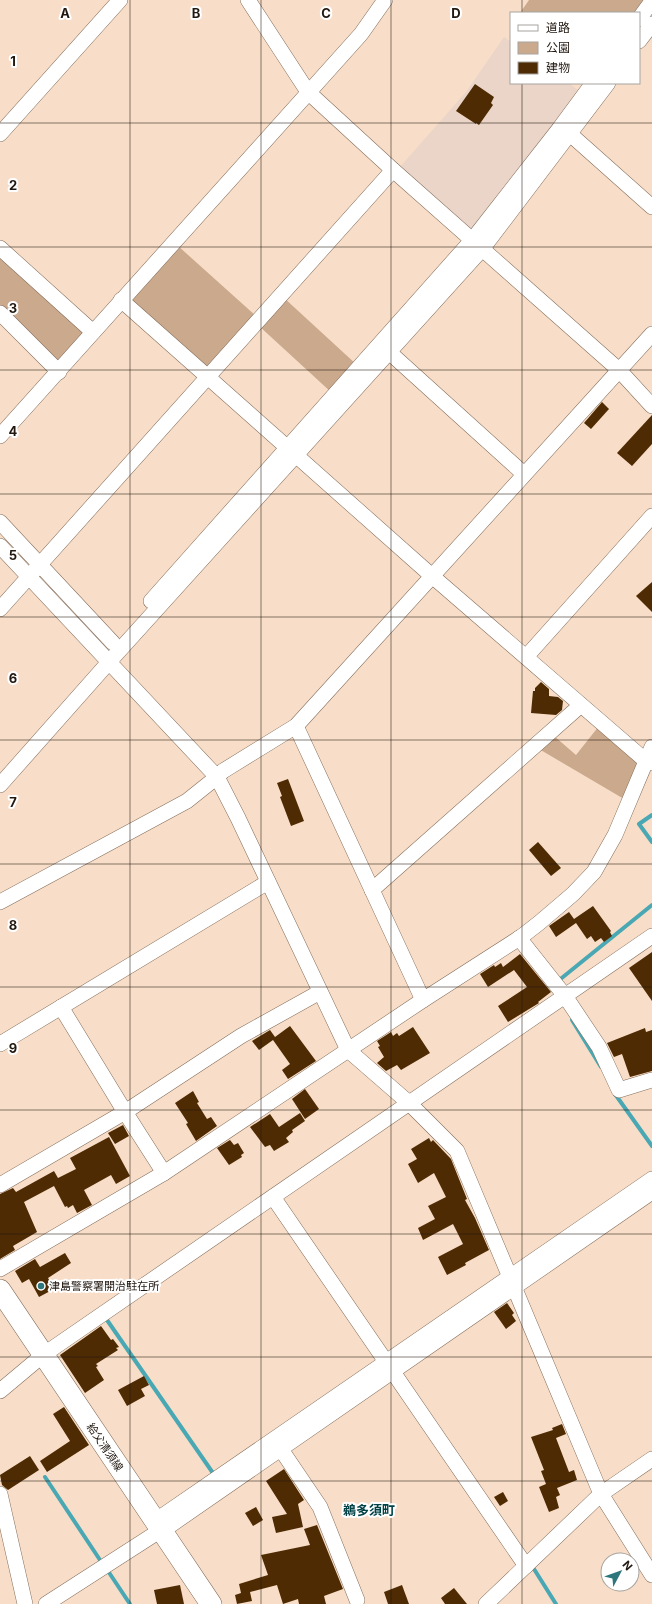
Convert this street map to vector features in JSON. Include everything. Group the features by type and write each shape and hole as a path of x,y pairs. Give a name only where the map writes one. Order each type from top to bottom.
{"main road":[{"name":"給父清須線","path":"0,1290 211,1604"}],"street":[{"path":"0,134 120,0"},
{"path":"248,0 308,92 393,170 619,370 652,406"},
{"path":"0,436 361,34 385,0"},
{"path":"640,18 652,1"},
{"path":"640,40 652,24"},
{"path":"0,770 292,451 478,244 592,84"},
{"path":"292,451 389,352 570,134 607,84"},
{"path":"570,134 652,206"},
{"path":"0,610 393,170"},
{"path":"0,248 93,332"},
{"path":"121,300 432,576 649,762"},
{"path":"0,313 59,372"},
{"path":"0,902 187,801 217,777 222,771 296,726 652,334"},
{"path":"389,352 524,474"},
{"path":"526,657 652,516"},
{"path":"0,522 35,571 217,777 348,1050 409,1103 457,1151 601,1494 652,1575"},
{"path":"0,546 35,571"},
{"path":"0,785 107,652"},
{"path":"372,890 582,705"},
{"path":"296,726 423,1000"},
{"path":"0,1269 164,1173 423,1000 519,938 539,923 574,894 594,872 615,835 649,762 652,747"},
{"path":"0,1044 268,882"},
{"path":"0,1391 44,1355 652,936"},
{"path":"519,938 565,996 599,1048 619,1090 652,1080"},
{"path":"0,1185 125,1112 241,1036 320,992"},
{"path":"61,1007 164,1173"},
{"path":"46,1604 512,1282 652,1179"},
{"path":"512,1282 652,1192"},
{"path":"273,1197 526,1566"},
{"path":"277,1444 320,1507 356,1603"},
{"path":"486,1604 601,1494 652,1459"},
{"path":"0,1494 25,1604"}],"shaded area":[{"path":"504,37 510,41 510,84 569,84 581,92 474,233 399,168 466,92"}],"green space":[{"path":"529,0 649,0 640,12 521,12"},
{"path":"177,245 257,317 205,368 130,301"},
{"path":"0,253 86,329 59,364 0,309"},
{"path":"283,297 357,365 332,393 258,325"},
{"path":"599,726 639,764 624,799 539,749 554,736 576,755"}],"building":[{"path":"475,84 494,97 491,103 493,105 479,125 456,111"},
{"path":"602,402 609,409 591,429 584,423"},
{"path":"652,415 652,444 632,466 617,453"},
{"path":"652,582 652,612 636,596"},
{"path":"541,682 549,689 549,696 558,697 563,701 562,710 556,715 531,713 533,691 535,691 535,688"},
{"path":"288,779 304,821 291,826 280,797 282,796 277,783"},
{"path":"538,842 561,868 551,876 529,850"},
{"path":"593,906 611,931 612,936 604,942 601,938 595,942 591,936 587,939 576,923 556,937 549,926 569,912 574,919"},
{"path":"652,952 652,1001 629,968"},
{"path":"520,954 551,992 538,1002 539,1003 508,1022 498,1006 527,987 514,970 488,987 480,974 494,965 495,967 501,963 503,967"},
{"path":"290,1026 316,1061 288,1079 282,1070 290,1064 273,1040 259,1050 252,1041 270,1030 275,1037"},
{"path":"413,1027 430,1053 401,1070 397,1065 386,1071 377,1063 384,1057 378,1047 380,1046 377,1041 391,1032 393,1036 397,1033 399,1036"},
{"path":"645,1028 646,1032 652,1030 652,1071 630,1077 622,1054 614,1057 607,1043"},
{"path":"305,1089 319,1109 305,1119 292,1099"},
{"path":"193,1091 199,1102 197,1103 207,1119 211,1117 217,1126 196,1141 186,1124 188,1123 175,1103"},
{"path":"300,1113 305,1121 292,1130 293,1132 286,1138 289,1142 274,1151 270,1145 265,1147 250,1127 270,1114 279,1127"},
{"path":"123,1125 129,1136 115,1144 108,1133"},
{"path":"109,1137 130,1176 116,1184 111,1175 84,1190 92,1205 77,1213 73,1205 68,1208 67,1206 65,1207 54,1186 24,1202 37,1232 13,1246 15,1250 0,1259 0,1194 13,1188 16,1192 54,1171 58,1178 76,1169 70,1158"},
{"path":"429,1138 431,1142 433,1140 451,1159 467,1199 465,1200 475,1218 489,1250 447,1275 438,1257 463,1244 453,1224 423,1240 418,1228 435,1219 428,1206 446,1197 434,1173 418,1183 408,1164 417,1159 411,1149"},
{"path":"230,1140 234,1145 238,1143 244,1153 241,1155 242,1157 229,1165 217,1148"},
{"path":"65,1253 71,1263 48,1278 54,1289 39,1297 29,1279 22,1283 15,1271 35,1259 40,1267"},
{"path":"507,1303 514,1313 512,1315 516,1321 506,1329 494,1312"},
{"path":"101,1326 111,1340 113,1339 119,1347 116,1348 118,1350 96,1364 98,1366 96,1367 104,1380 85,1393 60,1355"},
{"path":"144,1376 149,1385 141,1389 145,1396 127,1406 118,1390"},
{"path":"64,1407 89,1445 47,1472 40,1461 70,1441 53,1414"},
{"path":"562,1424 566,1434 556,1438 569,1472 574,1470 577,1480 557,1488 560,1495 556,1497 559,1508 549,1512 539,1487 546,1484 541,1471 544,1470 531,1437 553,1430 552,1428"},
{"path":"30,1456 39,1470 8,1490 2,1485 0,1475"},
{"path":"284,1469 304,1500 298,1504 303,1527 276,1533 272,1517 287,1514 266,1481"},
{"path":"503,1492 508,1501 500,1506 494,1497"},
{"path":"256,1507 263,1520 253,1526 245,1513"},
{"path":"317,1525 343,1589 324,1596 326,1604 299,1604 298,1599 283,1604 277,1585 250,1592 252,1601 237,1604 235,1595 241,1593 239,1584 268,1575 261,1555 310,1545 304,1529"},
{"path":"180,1585 184,1604 157,1604 154,1590"},
{"path":"402,1585 409,1604 388,1604 384,1592"},
{"path":"454,1588 467,1604 445,1604 441,1598"}],"waterway":[{"path":"652,815 639,824 652,842"},
{"path":"558,981 652,905"},
{"path":"572,1020 601,1067"},
{"path":"615,1094 652,1146"},
{"path":"107,1320 215,1476"},
{"path":"45,1477 102,1563"},
{"path":"534,1569 556,1604"},
{"path":"108,1571 130,1604"}],"place":[{"name":"津島警察署開治駐在所","path":"41,1286"}],"district":[{"name":"鵜多須町","path":"369,1510"}]}
